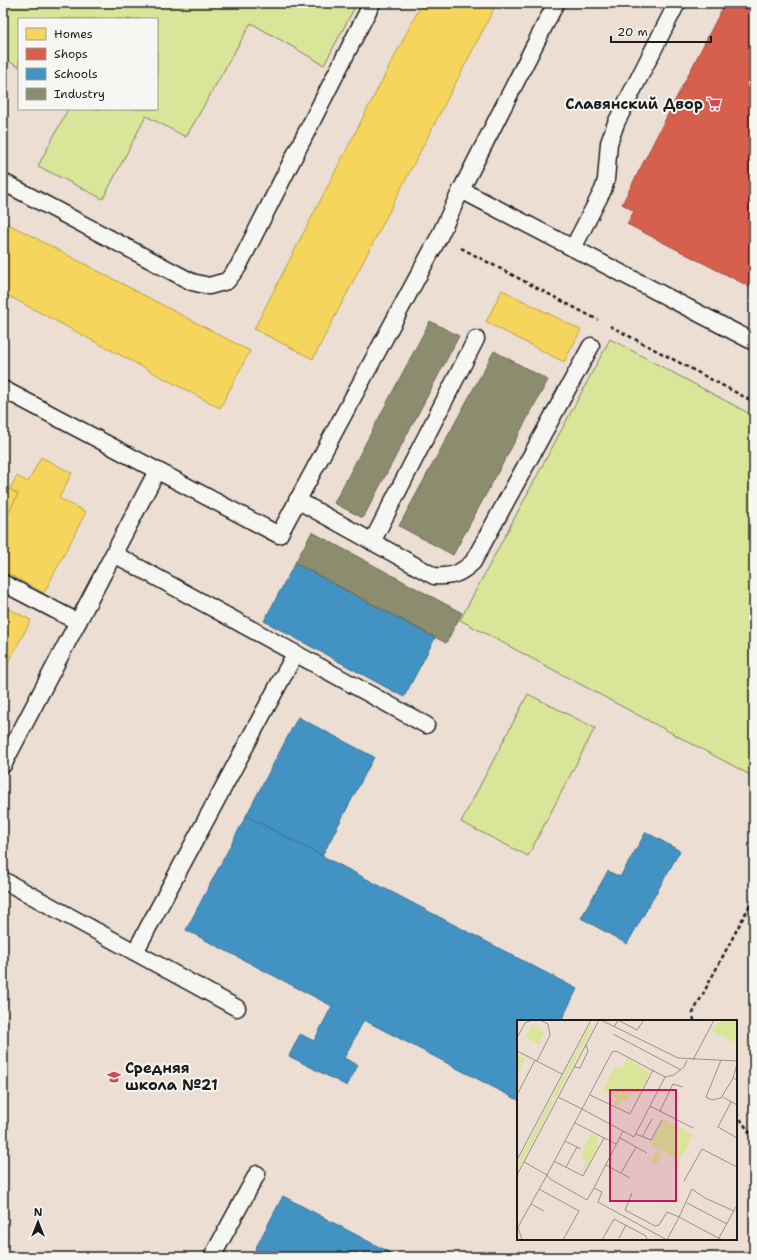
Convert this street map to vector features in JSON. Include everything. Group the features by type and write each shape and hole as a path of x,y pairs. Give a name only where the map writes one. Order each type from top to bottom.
{"lane":[{"path":"3,182 192,282 209,286 227,281 238,267 372,3"},
{"path":"3,389 278,535 439,237 461,190 556,3"},
{"path":"572,248 605,185 609,143 616,123 677,3"},
{"path":"461,190 754,342"},
{"path":"372,542 476,339"},
{"path":"297,500 434,576 449,577 464,570 473,562 591,346"},
{"path":"3,765 156,471"},
{"path":"114,554 426,725"},
{"path":"3,583 78,622"},
{"path":"135,952 295,654"},
{"path":"3,880 237,1008"},
{"path":"212,1257 257,1174"}],"path":[{"path":"694,1020 693,1012 754,897"},
{"path":"737,1114 754,1139"}],"green space":[{"path":"3,3 357,3 324,65 251,23 186,137 146,116 103,199 38,166 67,110 158,110 158,18 18,18 18,66 3,58"},
{"path":"610,339 754,416 754,777 460,620"},
{"path":"528,694 595,728 528,856 461,822"}],"building: Homes":[{"path":"422,3 497,3 313,359 254,329"},
{"path":"3,221 250,351 220,408 3,293"},
{"path":"502,290 581,330 564,362 486,322"},
{"path":"41,457 72,473 59,498 86,512 44,593 3,571 3,523 18,494 9,490 17,476 28,482"},
{"path":"3,486 18,494 3,523"},
{"path":"3,606 31,620 3,673"}],"building: Shops":[{"name":"Славянский Двор","path":"725,3 754,3 754,289 627,224 634,211 622,204"}],"building: Schools":[{"path":"295,563 435,638 404,697 264,621"},
{"path":"298,717 374,757 322,856 246,816"},
{"path":"246,816 577,989 562,1020 517,1020 517,1099 364,1020 344,1058 358,1065 347,1086 289,1056 300,1034 314,1041 332,1006 186,930"},
{"path":"646,832 680,851 627,944 581,918 608,871 620,877"},
{"path":"283,1196 398,1257 251,1257"}],"building: Industry":[{"path":"430,321 459,336 363,518 334,503"},
{"path":"494,351 548,380 453,555 399,526"},
{"path":"312,532 462,613 446,643 295,563"}],"place":[{"name":"Славянский Двор","path":"714,104"},
{"name":"Средняя школа №21","path":"114,1077"}]}
